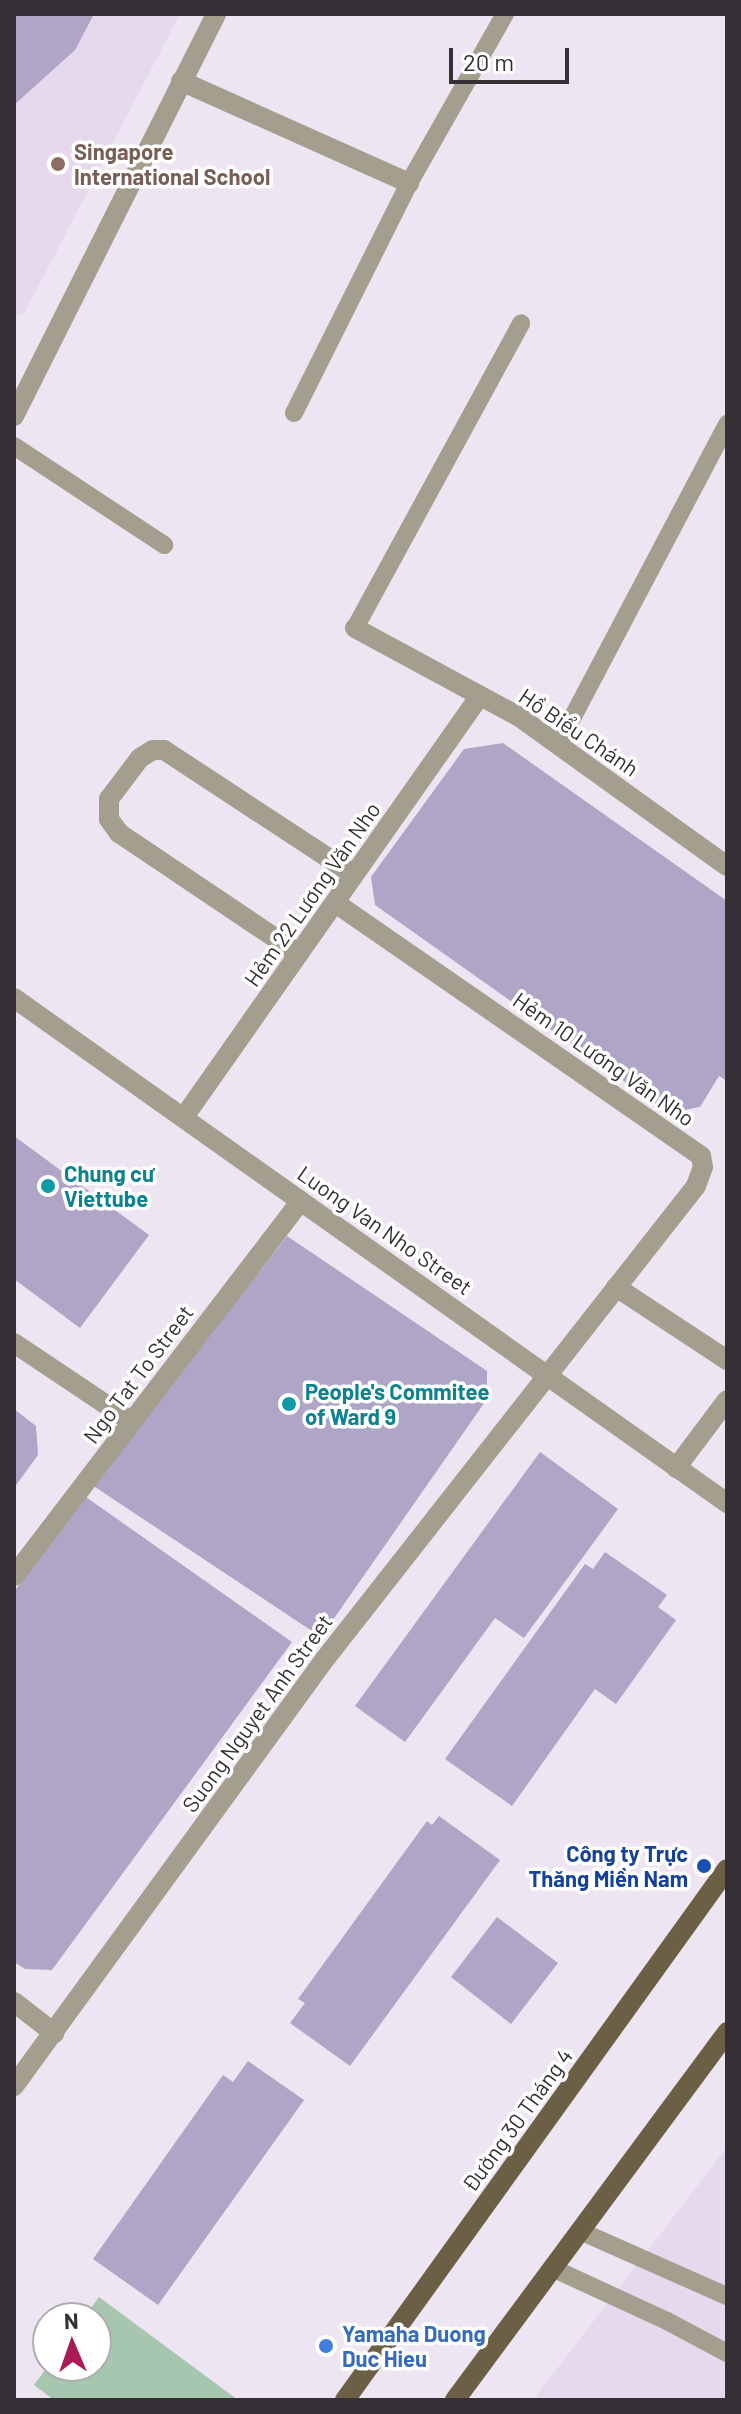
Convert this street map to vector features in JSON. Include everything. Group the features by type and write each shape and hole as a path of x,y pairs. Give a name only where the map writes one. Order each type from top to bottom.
{"main road":[{"name":"Đường 30 Tháng 4","path":"345,2400 727,1869"},
{"path":"455,2400 727,2032"}],"street":[{"path":"14,416 216,14"},
{"path":"181,81 409,183"},
{"name":"Hồ Biểu Chánh","path":"355,628 518,716 724,857"},
{"name":"Hẻm 22 Lương Văn Nho","path":"184,1117 479,697"},
{"path":"299,954 119,833 109,819 109,799 140,758 153,750 164,750 354,875"},
{"name":"Hẻm 10 Lương Văn Nho","path":"335,903 701,1156 703,1167 696,1186 547,1374"},
{"name":"Luong Van Nho Street","path":"14,998 727,1503"},
{"name":"Ngo Tat To Street","path":"14,1576 301,1201"},
{"path":"616,1287 727,1360"},
{"path":"14,1343 132,1422"},
{"name":"Suong Nguyet Anh Street","path":"14,2086 325,1659 547,1374"},
{"path":"676,1468 727,1400"},
{"path":"14,2002 54,2033"}],"lane":[{"path":"294,413 409,183 505,14"},
{"path":"355,628 521,323"},
{"path":"559,743 727,424"},
{"path":"14,446 164,545"},
{"path":"580,2231 727,2296"},
{"path":"552,2268 667,2321 727,2353"}],"shaded area":[{"name":"Singapore International School","path":"14,14 180,14 24,314 14,317"},
{"path":"727,2147 727,2400 533,2400"}],"green space":[{"path":"112,2307 238,2400 54,2400 34,2385 36,2382 112,2382"}],"building":[{"path":"14,14 94,14 75,50 14,105"},
{"path":"503,743 727,901 727,1081 719,1076 700,1107 669,1113 375,905 371,877 464,749"},
{"name":"Chung cư Viettube","path":"14,1136 149,1235 80,1328 14,1279"},
{"path":"287,1236 487,1371 487,1399 321,1637 92,1485"},
{"path":"14,1409 36,1426 38,1455 14,1488"},
{"path":"540,1452 618,1509 524,1638 495,1618 405,1742 355,1706"},
{"path":"83,1495 292,1642 52,1970 25,1969 14,1962 14,1592"},
{"path":"605,1552 667,1595 658,1607 676,1620 616,1704 595,1689 512,1806 445,1759 585,1564 593,1569"},
{"path":"439,1816 500,1860 350,2066 290,2023 305,2003 298,1999 427,1821 432,1825"},
{"path":"497,1917 558,1963 511,2024 451,1977"},
{"path":"248,2061 304,2100 158,2305 93,2259 223,2075 233,2082"}],"place":[{"name":"Singapore International School","path":"58,164"},
{"name":"Chung cư Viettube","path":"48,1186"},
{"name":"People's Commitee of Ward 9","path":"289,1404"},
{"name":"Công ty Trực Thăng Miền Nam","path":"704,1866"},
{"name":"Yamaha Duong Duc Hieu","path":"326,2346"}]}
